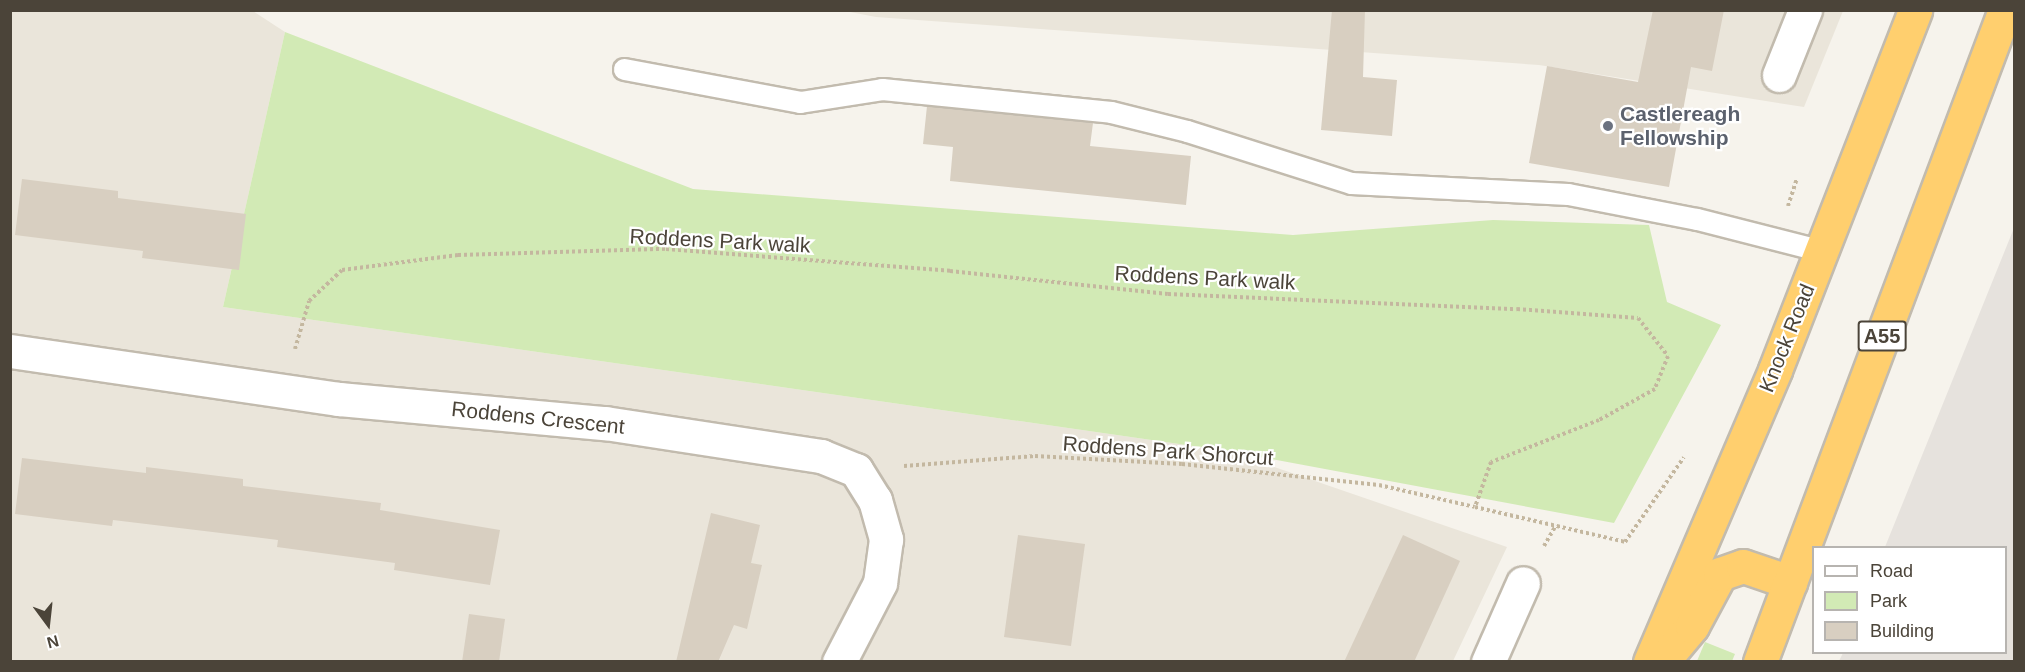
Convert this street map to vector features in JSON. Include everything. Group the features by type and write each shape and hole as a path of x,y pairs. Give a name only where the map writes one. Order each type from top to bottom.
{"highway":[{"name":"Knock Road","path":"1650,662 1823,251 1915,10"},
{"name":"A55","path":"1760,662 2005,10"},
{"path":"1662,662 1692,626 1720,574 1743,566 1790,582"}],"street":[{"path":"1779,75 1805,10"},
{"name":"Roddens Crescent","path":"10,351 283,391 605,423 820,456 856,470"},
{"path":"839,662 880,583 886,539 875,500 856,470"},
{"path":"1488,662 1523,583"}],"lane":[{"path":"624,69 800,102 882,89 1111,112 1187,131 1351,183 1568,194 1697,219 1823,251"}],"path":[{"name":"Roddens Park walk","path":"283,391 309,301 342,270 458,255 666,249 950,271 1168,294 1517,309 1638,318 1668,356 1655,389 1599,420 1491,462 1475,507"},
{"name":"Roddens Park Shorcut","path":"856,470 1035,456 1182,464 1379,485 1475,507"},
{"path":"1475,507 1624,542 1683,457"}],"shaded area":[{"path":"10,11 253,11 285,32 223,307 1228,451 1507,547 1453,661 11,661"},
{"path":"845,11 1843,11 1804,107 1539,65 876,17"},
{"path":"2014,228 2014,661 1839,661 1842,654 2007,654 2007,546 1885,546"}],"green space":[{"path":"285,32 693,189 1293,235 1493,220 1649,225 1667,302 1721,325 1614,523 1228,451 223,307"},
{"path":"1705,642 1735,654 1732,661 1697,661"}],"building":[{"path":"1332,10 1365,10 1363,77 1397,80 1392,136 1321,130"},
{"name":"Castlereagh Fellowship","path":"1653,10 1724,10 1712,71 1691,67 1669,187 1529,163 1547,66 1638,82"},
{"path":"927,106 1093,123 1090,146 1191,156 1186,205 950,181 953,147 923,144"},
{"path":"22,179 118,191 118,198 246,214 239,270 142,258 143,251 15,235"},
{"path":"22,458 146,473 146,467 243,479 243,486 381,503 380,510 500,530 490,585 394,570 395,563 277,547 278,540 113,520 112,526 15,514"},
{"path":"711,513 760,525 751,563 762,565 747,629 734,625 718,662 676,662"},
{"path":"1018,535 1085,544 1071,646 1004,637"},
{"path":"1403,535 1460,561 1414,662 1344,662"},
{"path":"469,614 505,619 499,662 462,662"}],"place":[{"name":"Castlereagh Fellowship","path":"1608,126"}]}
